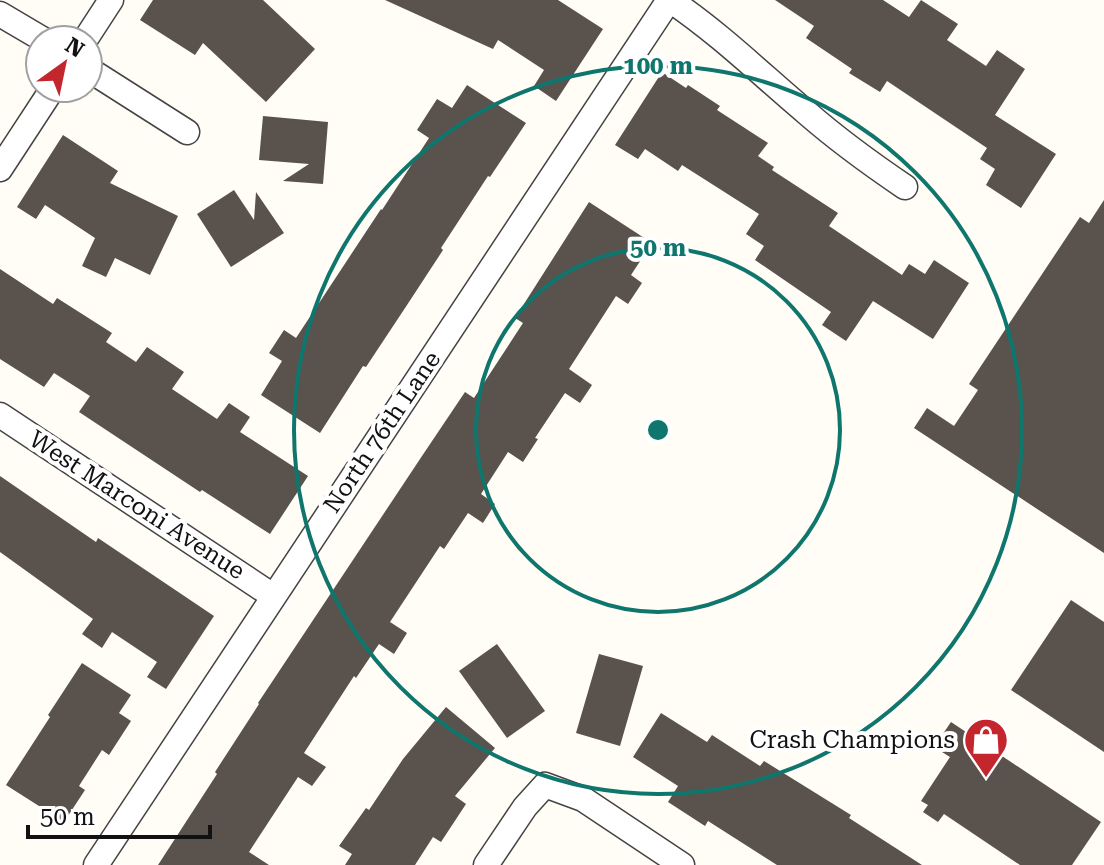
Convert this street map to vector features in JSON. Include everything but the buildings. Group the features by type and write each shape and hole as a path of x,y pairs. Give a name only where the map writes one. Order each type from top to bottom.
{"street":[{"path":"95,24 111,0"},
{"path":"670,0 699,20 861,157 905,187"},
{"name":"North 76th Lane","path":"96,865 670,0"},
{"path":"0,14 24,28"},
{"path":"104,79 187,132"},
{"path":"0,169 43,104"},
{"name":"West Marconi Avenue","path":"0,415 273,596"},
{"path":"486,865 525,807 545,785 583,799 682,865"}],"place":[{"name":"Crash Champions","path":"986,779"}]}
